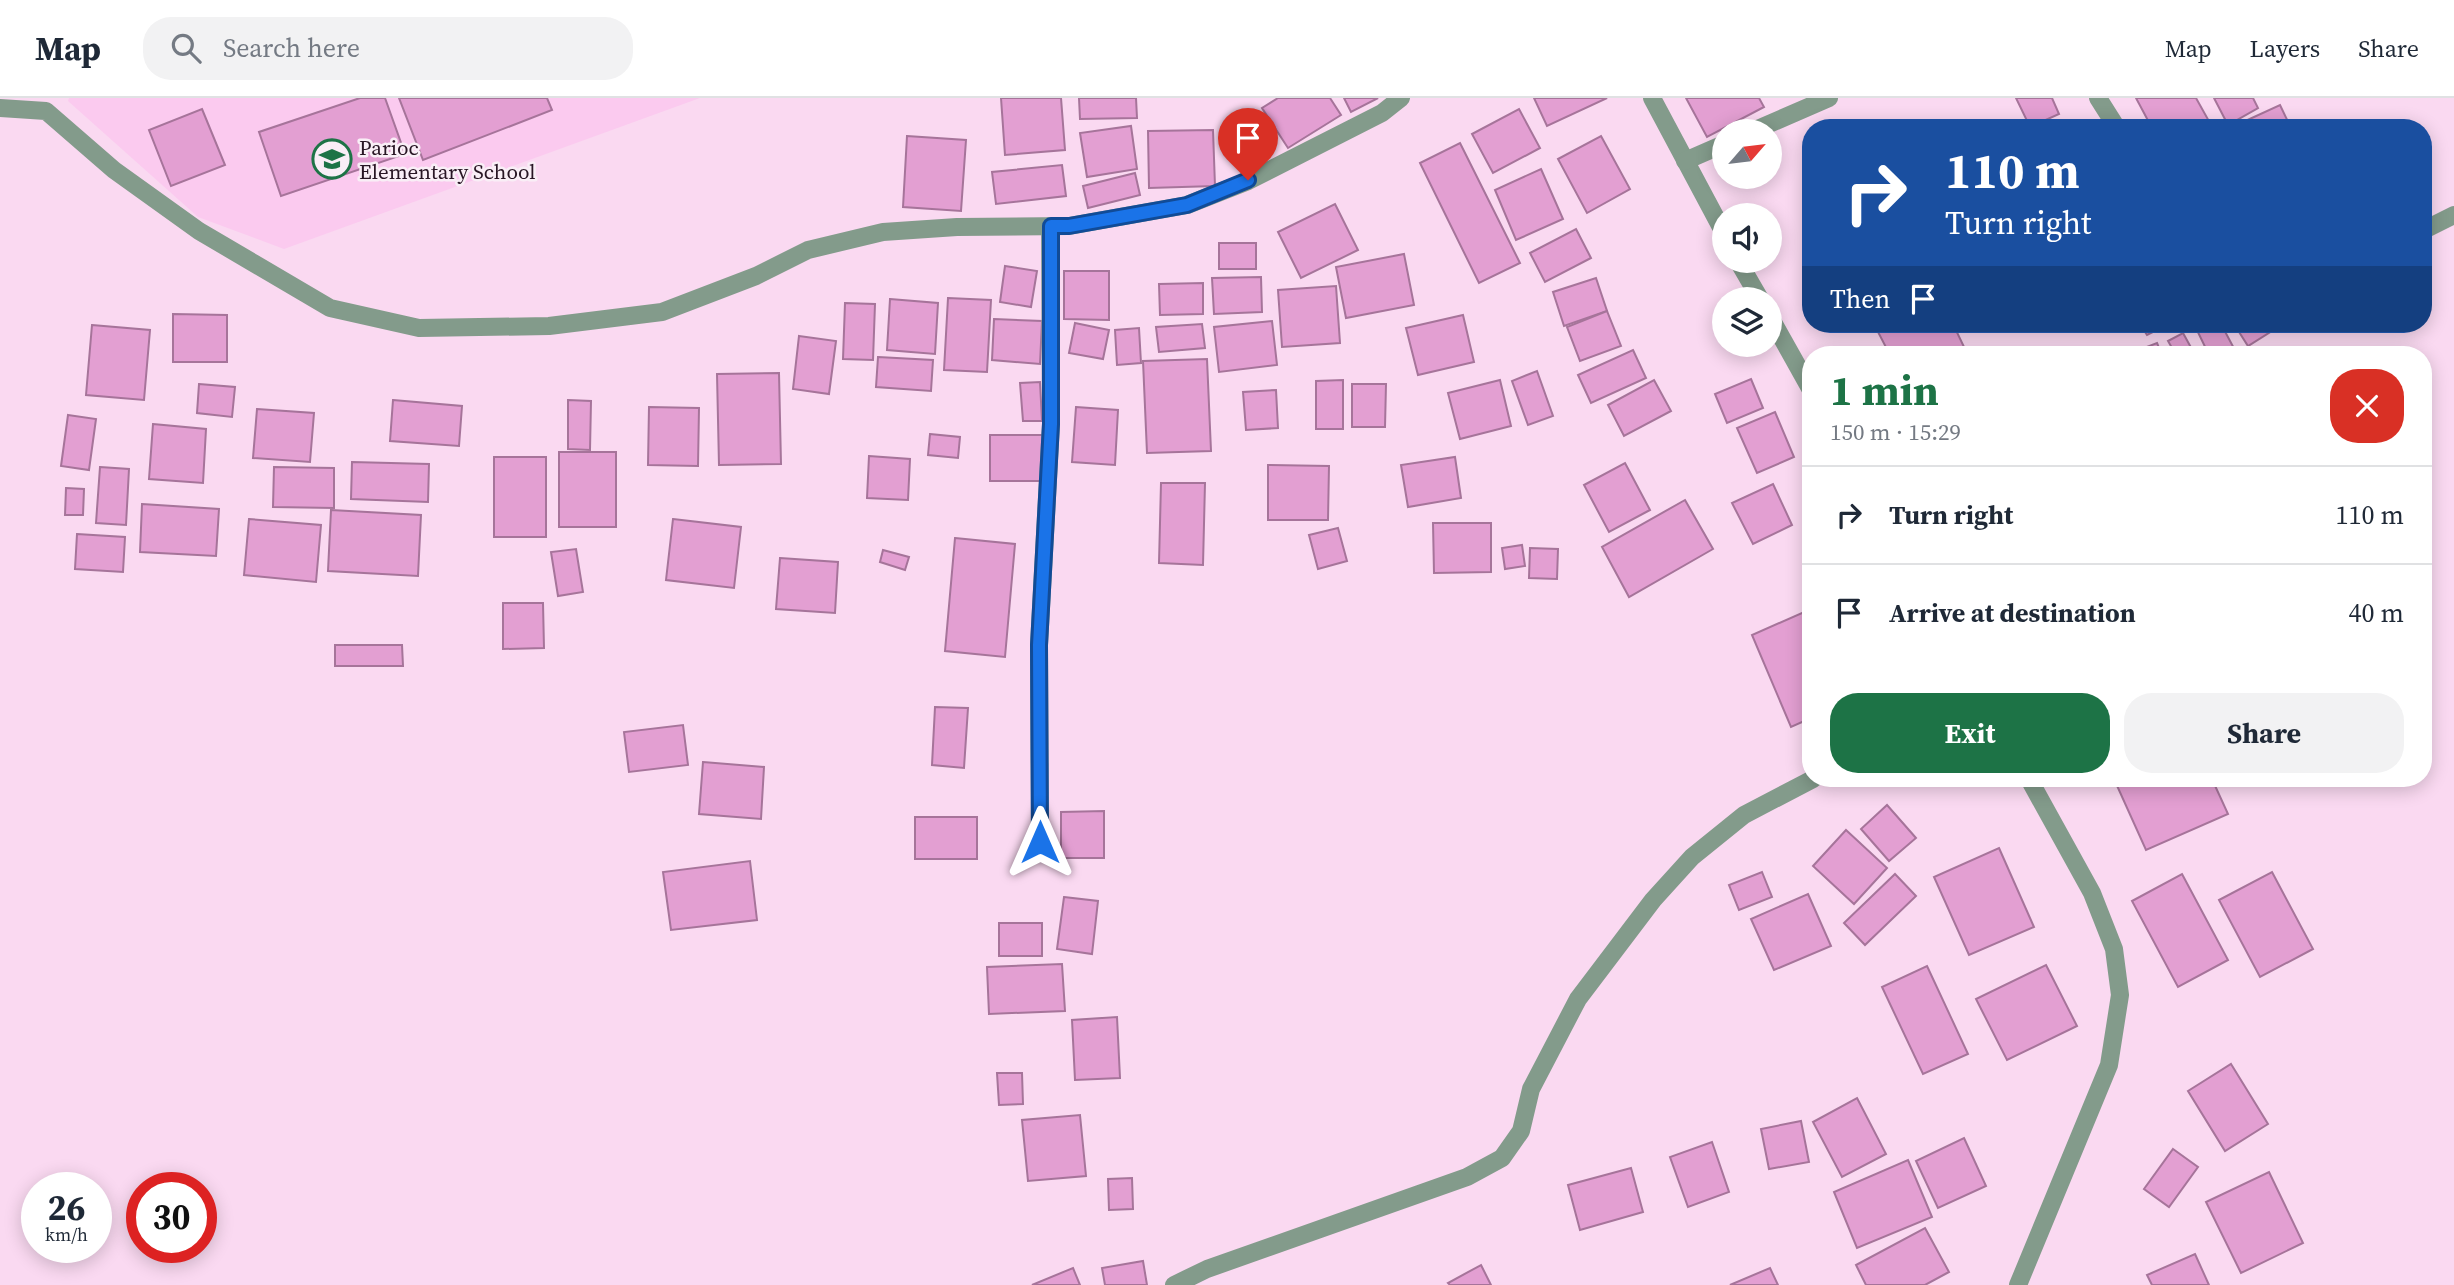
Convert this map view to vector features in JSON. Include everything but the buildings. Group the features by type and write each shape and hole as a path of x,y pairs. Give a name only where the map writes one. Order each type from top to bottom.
{"street":[{"path":"0,108 47,105 114,170 199,230 330,308 419,328 550,326 662,312 755,276 808,250 883,232 957,227 1069,226 1187,205 1248,180 1381,113 1401,98"},
{"path":"1652,98 1712,211"},
{"path":"1781,119 1829,98"},
{"path":"2098,98 2111,119"},
{"path":"1685,161 1712,149"},
{"path":"2432,226 2454,215"},
{"path":"1040,842 1039,645 1051,424 1051,226"},
{"path":"1782,339 1802,374"},
{"path":"1174,1285 1207,1269 1466,1177 1502,1158 1521,1130 1531,1088 1578,999 1653,900 1692,857 1744,815 1802,785"},
{"path":"2018,1285 2109,1065 2120,995 2114,949 2092,893 2033,787"}],"shaded area":[{"name":"Parioc Elementary School","path":"69,98 700,98 284,249 198,217 68,101"}],"place":[{"name":"Parioc Elementary School","path":"332,159"}],"route":[{"path":"1040,842 1039,645 1051,424 1051,226 1069,226 1187,205 1248,180"}]}
